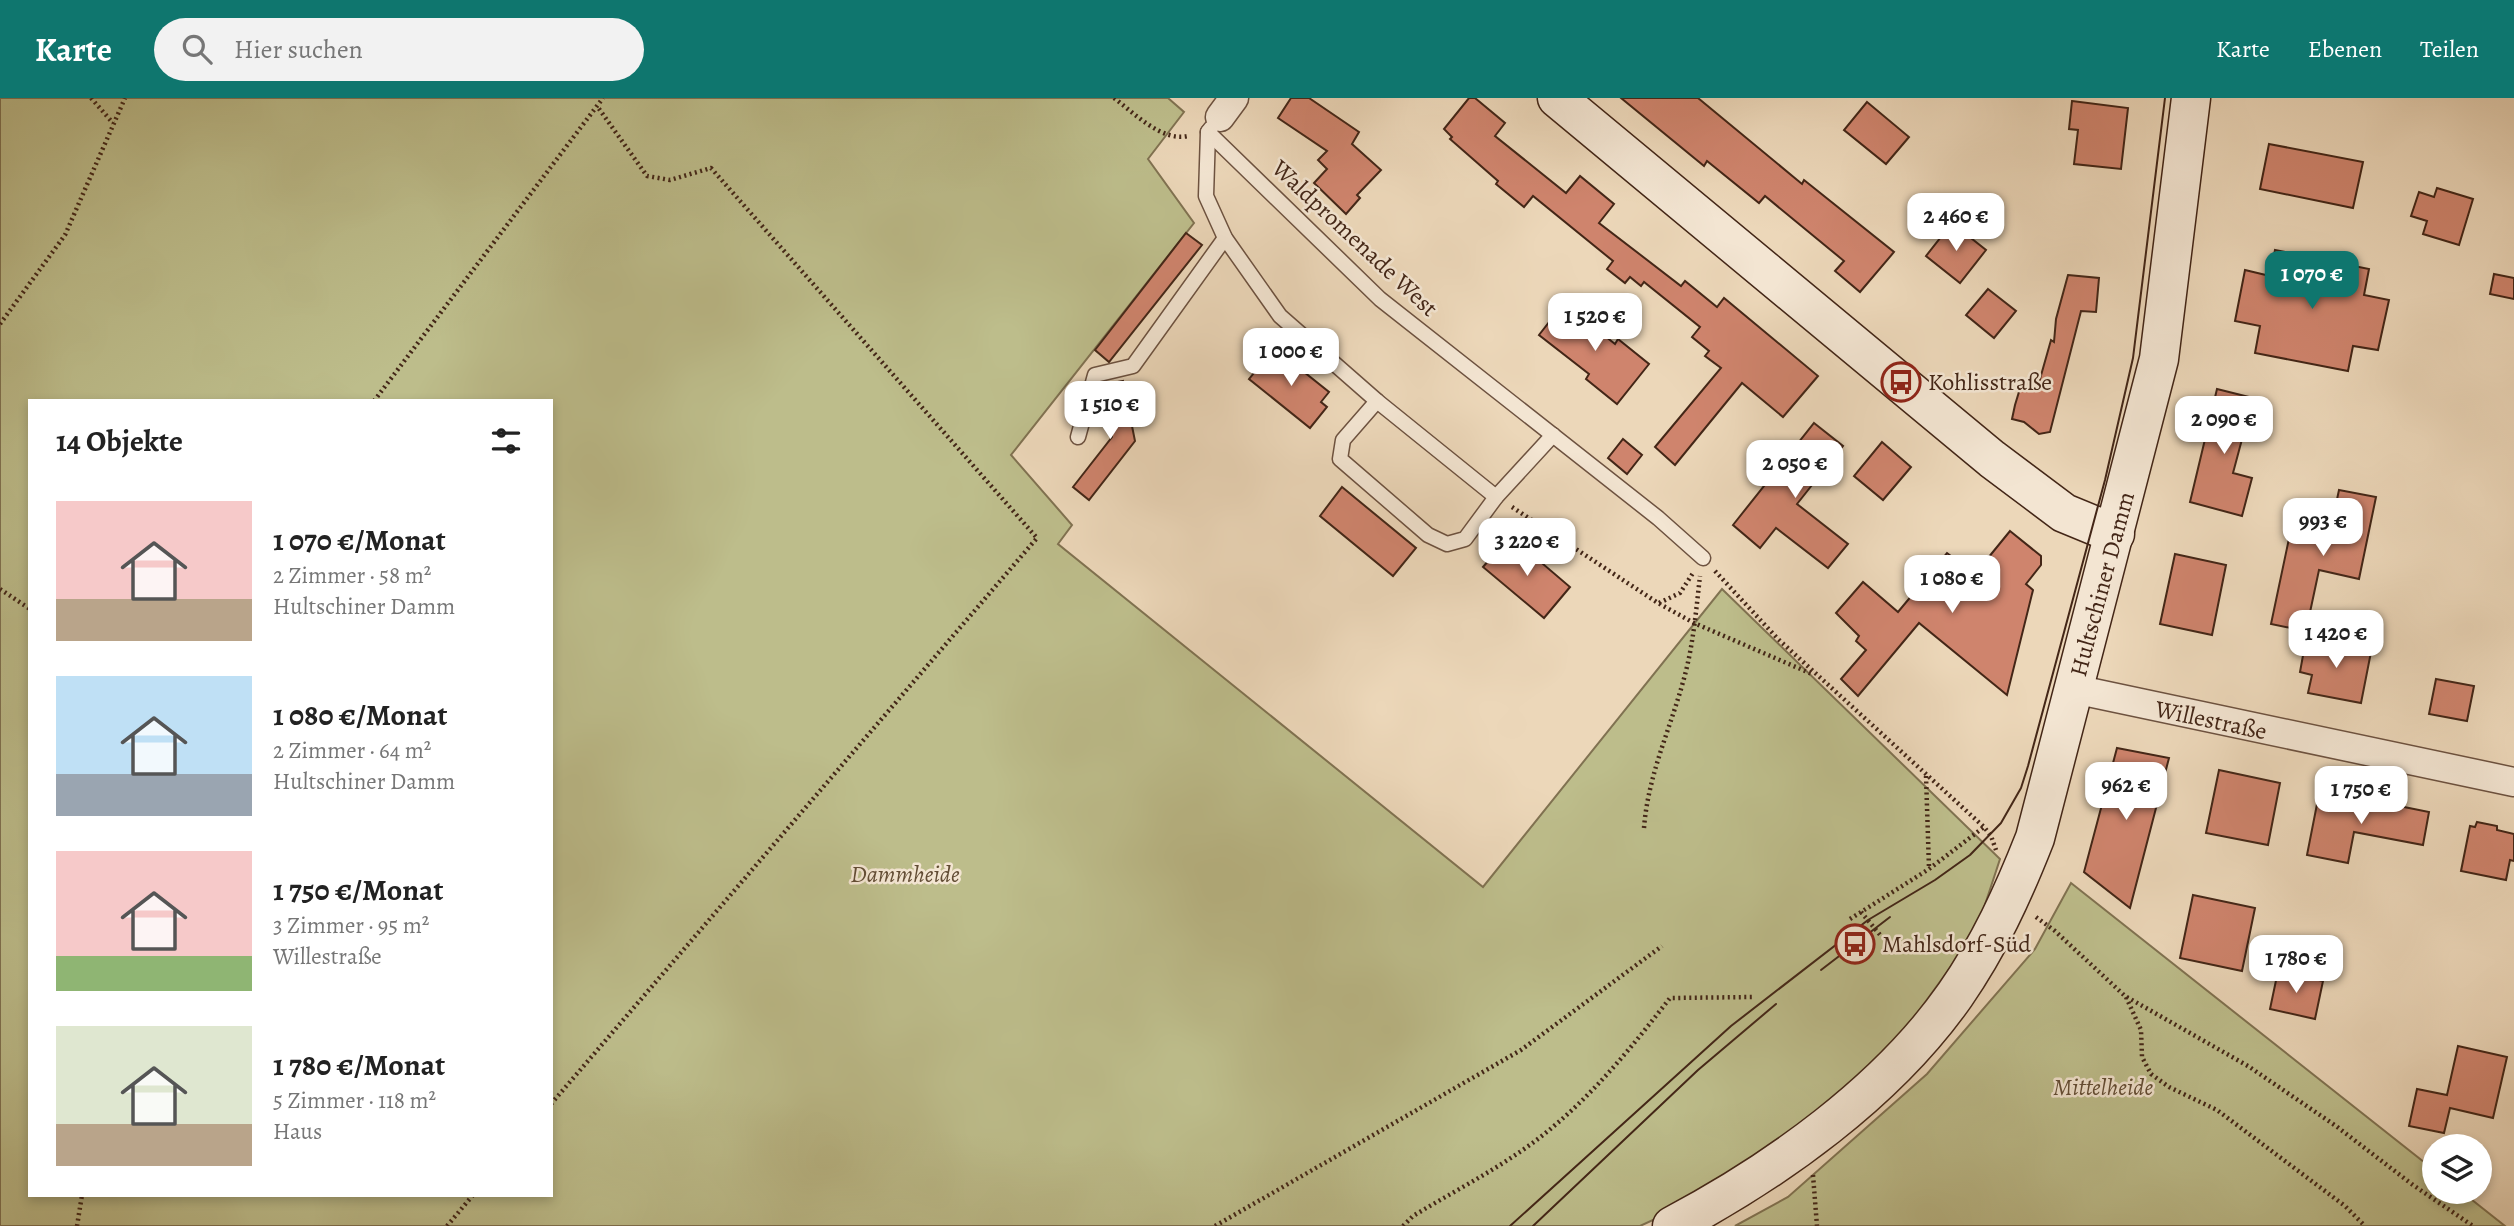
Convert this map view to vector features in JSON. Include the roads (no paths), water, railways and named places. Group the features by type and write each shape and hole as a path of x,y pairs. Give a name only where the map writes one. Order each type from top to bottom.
{"main road":[{"path":"1557,98 1992,459 2064,513 2115,534"},
{"name":"Hultschiner Damm","path":"1672,1226 1755,1179 1809,1139 1904,1055 1954,996 2011,899 2035,838 2159,359 2191,98"}],"street":[{"name":"Willestraße","path":"2074,690 2514,782"}],"lane":[{"path":"1221,116 1206,196 1225,238 1280,316 1377,401 1496,497"},
{"name":"Waldpromenade West","path":"1221,116 1380,299 1658,518 1703,558"},
{"path":"1078,437 1095,374 1133,366 1225,238"},
{"path":"1377,401 1343,440 1340,459 1428,535 1447,544 1465,539 1496,497 1553,435"}],"tram line":[{"path":"1510,1226 1731,1026 1868,920 1935,880 1970,855 2001,823 2021,788 2028,766 2105,480 2133,358 2165,98"},
{"path":"1821,970 1890,917"},
{"path":"1533,1226 1698,1070 1776,1004"}],"place":[{"name":"Kohlisstraße","path":"1901,382"},
{"name":"Mahlsdorf-Süd","path":"1855,944"}],"park label":[{"name":"Dammheide","path":"905,874"},
{"name":"Mittelheide","path":"2103,1087"}]}
